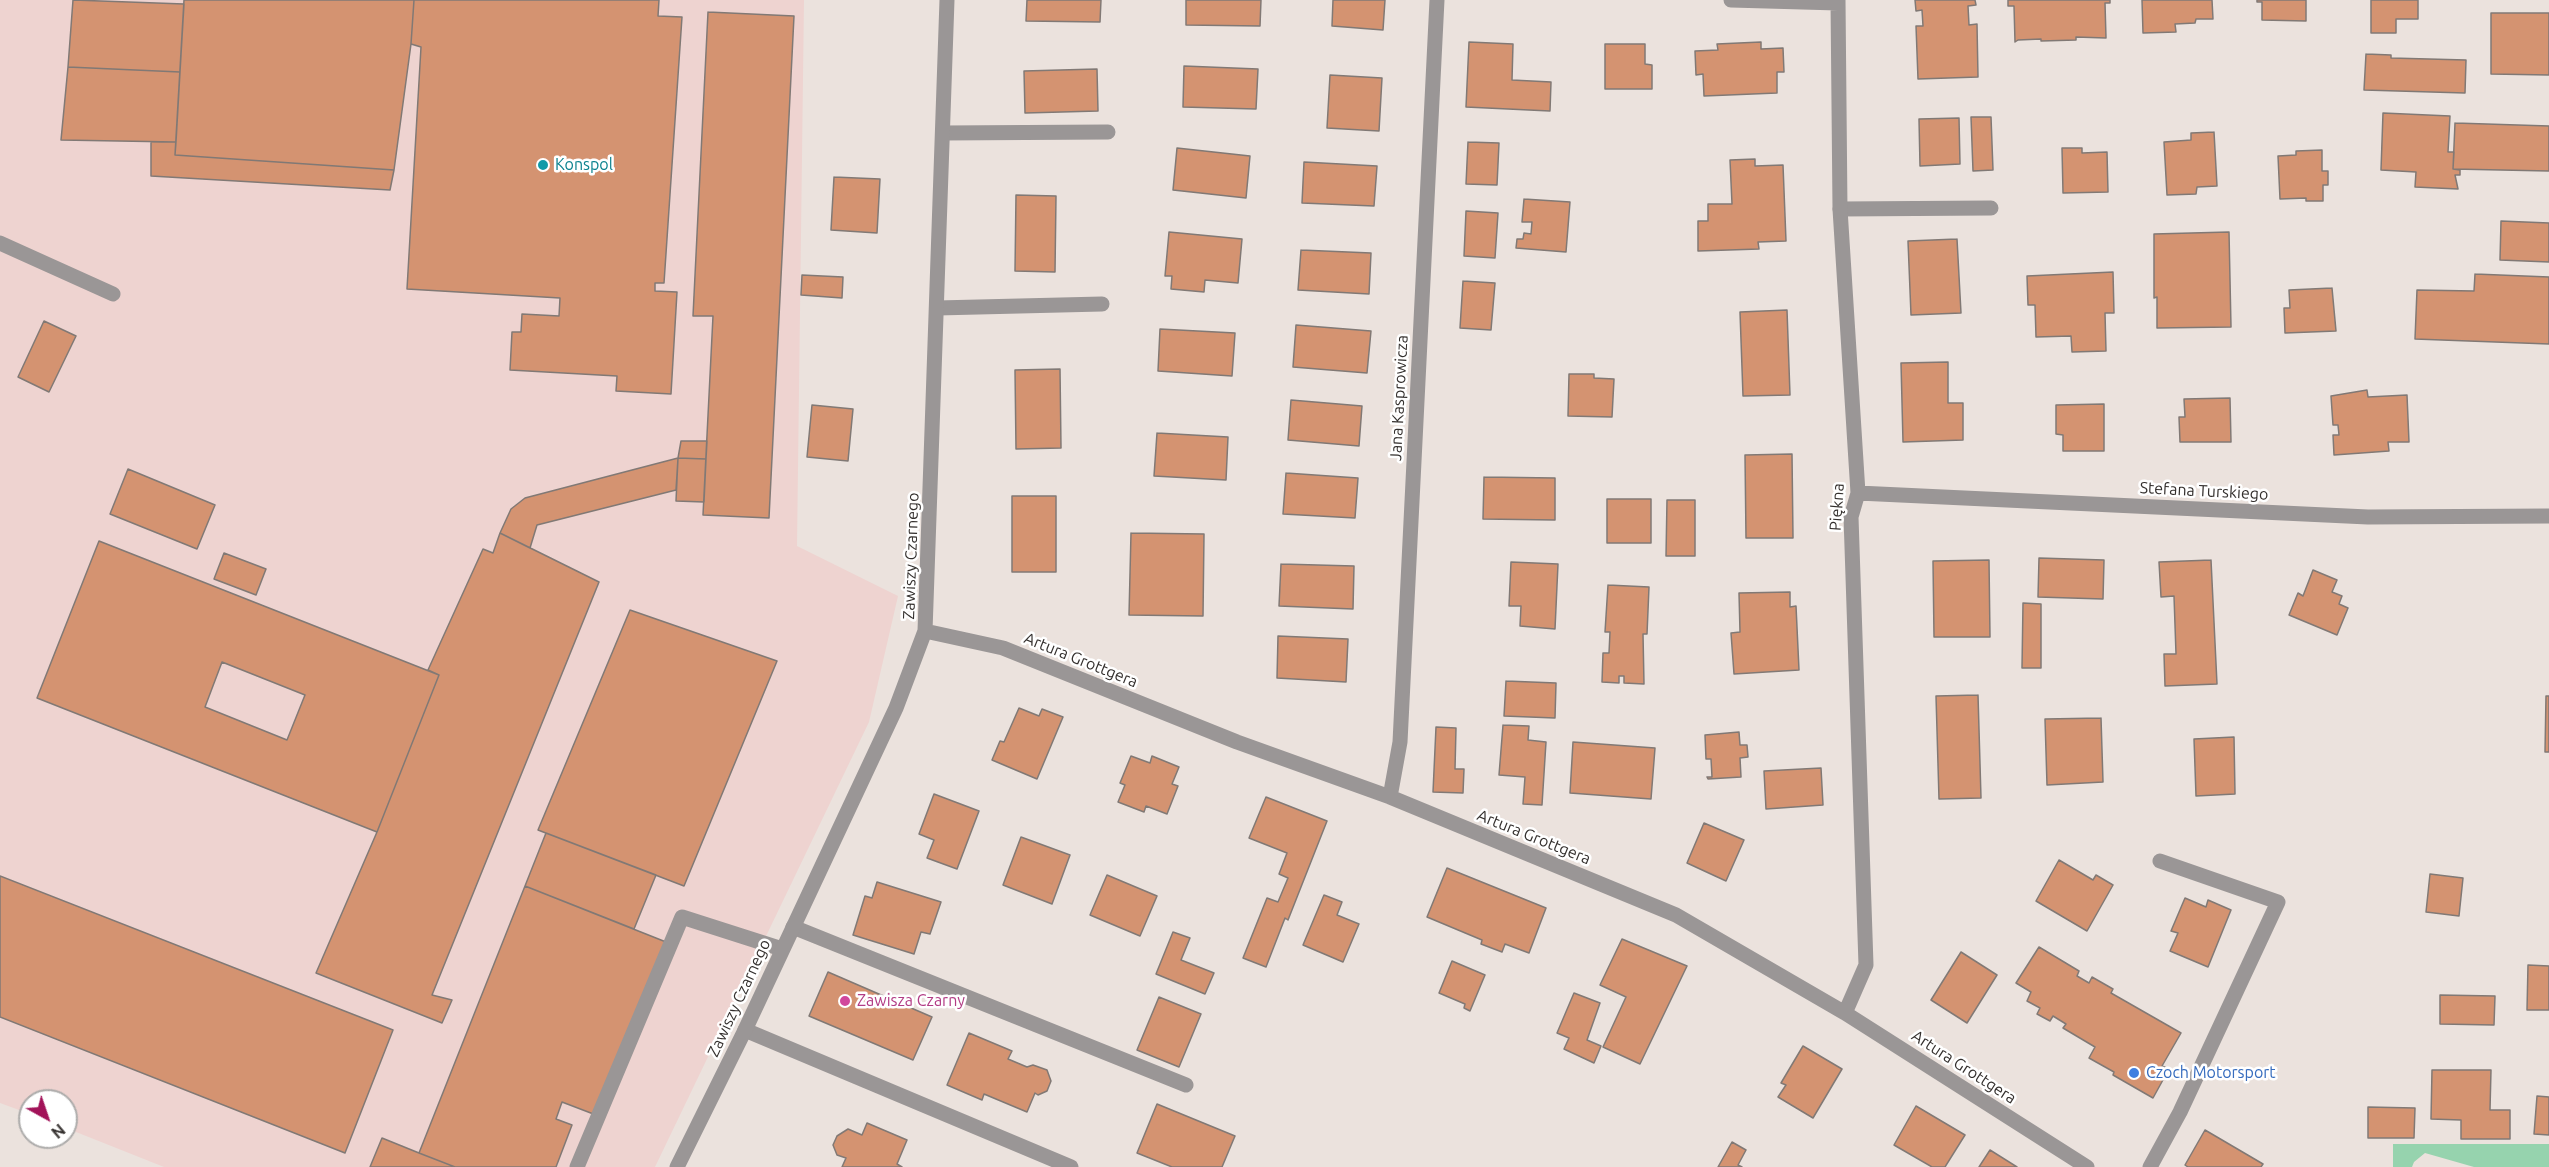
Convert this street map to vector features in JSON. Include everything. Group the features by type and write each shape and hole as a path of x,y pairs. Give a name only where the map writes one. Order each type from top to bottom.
{"street":[{"name":"Zawiszy Czarnego","path":"677,1167 745,1030 896,708 925,631 947,0"},
{"name":"Jana Kasprowicza","path":"1390,797 1401,742 1437,0"},
{"path":"1731,0 1838,1"},
{"name":"Piękna","path":"1838,1 1840,209 1858,493 1851,517 1866,964 1845,1013"},
{"path":"943,133 1108,132"},
{"path":"1840,209 1991,208"},
{"path":"0,243 113,294"},
{"path":"937,308 1102,304"},
{"name":"Stefana Turskiego","path":"1858,493 2368,517 2549,516"},
{"name":"Artura Grottgera","path":"925,631 1003,648 1237,742 1390,797 1676,915 1845,1013 2087,1167"},
{"path":"2150,1167 2180,1112 2278,902 2160,861"},
{"path":"577,1167 682,917 782,949"},
{"path":"793,927 1186,1085"},
{"path":"745,1030 1071,1167"}],"shaded area":[{"path":"0,0 804,0 797,546 898,596 869,722 655,1167 164,1167 78,1133 78,1089 18,1089 18,1110 0,1103"}],"green space":[{"path":"2393,1144 2549,1144 2549,1167 2474,1167 2425,1153 2414,1162 2412,1167 2393,1167"}],"building":[{"path":"73,0 184,4 180,72 68,67"},
{"path":"184,0 414,0 411,44 394,170 175,155"},
{"name":"Konspol","path":"414,0 659,0 658,16 682,17 664,283 655,283 655,291 677,292 671,394 616,391 617,376 510,370 512,332 521,332 522,314 559,316 560,298 407,289 421,47 411,44"},
{"path":"1027,0 1101,0 1100,22 1026,21"},
{"path":"1186,0 1261,0 1260,26 1186,25"},
{"path":"1333,0 1385,0 1383,30 1332,26"},
{"path":"1915,0 1975,0 1976,5 1968,6 1969,25 1977,24 1978,77 1918,79 1916,26 1923,26 1922,10 1916,11"},
{"path":"2008,0 2110,0 2110,3 2105,3 2106,38 2076,37 2076,40 2041,41 2041,39 2015,42 2014,6 2008,6"},
{"path":"2142,0 2212,0 2213,19 2196,19 2195,23 2175,24 2176,32 2143,33"},
{"path":"2257,0 2306,0 2306,21 2262,20 2262,2 2257,2"},
{"path":"2371,0 2418,0 2418,19 2396,19 2396,33 2371,33"},
{"path":"708,12 794,16 769,518 703,515 713,316 693,316"},
{"path":"2491,13 2549,13 2549,75 2491,74"},
{"path":"1469,42 1513,44 1512,80 1551,82 1550,111 1466,107"},
{"path":"1761,42 1761,49 1783,48 1784,72 1777,72 1777,93 1704,96 1703,74 1696,75 1695,51 1718,50 1717,44"},
{"path":"1605,44 1645,44 1645,64 1652,65 1652,89 1605,89"},
{"path":"2366,54 2391,55 2391,58 2466,60 2465,93 2364,90"},
{"path":"1184,66 1258,69 1256,109 1183,107"},
{"path":"68,67 180,72 176,142 61,140"},
{"path":"1097,69 1098,111 1025,113 1024,71"},
{"path":"1330,75 1382,78 1379,131 1327,128"},
{"path":"2383,113 2450,116 2448,152 2454,152 2453,169 2460,170 2460,175 2455,175 2458,189 2415,187 2416,172 2381,170"},
{"path":"1971,117 1991,117 1993,170 1973,171"},
{"path":"1959,118 1960,164 1920,166 1919,119"},
{"path":"2455,123 2549,126 2549,171 2453,169"},
{"path":"2214,132 2217,186 2197,187 2196,194 2167,195 2164,142 2191,140 2191,133"},
{"path":"151,142 176,142 175,155 394,170 390,190 151,176"},
{"path":"1468,142 1499,143 1497,185 1466,184"},
{"path":"1177,148 1250,156 1246,198 1173,190"},
{"path":"2062,148 2082,148 2082,153 2107,152 2108,192 2063,193"},
{"path":"2322,150 2322,171 2328,171 2328,185 2323,185 2323,201 2306,201 2306,198 2280,199 2278,156 2296,155 2296,151"},
{"path":"1755,159 1755,166 1783,165 1786,241 1758,242 1759,249 1698,251 1698,221 1708,221 1708,204 1732,204 1730,160"},
{"path":"1304,162 1377,166 1374,206 1302,203"},
{"path":"834,177 880,179 877,233 831,230"},
{"path":"1016,195 1056,196 1055,272 1015,271"},
{"path":"1524,199 1570,202 1566,252 1516,248 1517,239 1523,239 1524,233 1531,234 1532,222 1522,222"},
{"path":"1466,211 1498,213 1495,258 1464,256"},
{"path":"2501,221 2549,223 2549,262 2500,260"},
{"path":"1169,232 1242,239 1238,283 1205,280 1204,292 1171,289 1172,276 1165,276"},
{"path":"2229,232 2231,327 2157,328 2157,297 2154,298 2154,234"},
{"path":"1957,239 1961,313 1911,315 1908,241"},
{"path":"1301,250 1371,253 1369,294 1298,290"},
{"path":"2113,272 2114,313 2105,313 2106,351 2072,352 2071,336 2036,337 2035,305 2028,305 2027,276"},
{"path":"2475,274 2549,277 2549,344 2415,339 2417,290 2474,291"},
{"path":"802,275 843,277 842,298 801,295"},
{"path":"1463,281 1495,283 1491,330 1460,328"},
{"path":"2332,288 2336,331 2285,333 2284,308 2290,308 2289,290"},
{"path":"1787,310 1790,395 1743,396 1740,312"},
{"path":"44,321 76,336 49,392 18,377"},
{"path":"1296,325 1371,331 1367,373 1293,367"},
{"path":"1160,329 1235,333 1232,376 1158,371"},
{"path":"1948,362 1948,403 1963,403 1963,440 1903,442 1901,363"},
{"path":"1060,369 1061,448 1016,449 1015,370"},
{"path":"1569,374 1594,374 1594,378 1614,379 1612,417 1568,416"},
{"path":"2367,390 2368,397 2407,395 2409,442 2388,442 2389,451 2334,455 2333,435 2339,435 2338,425 2333,425 2331,396"},
{"path":"2230,398 2231,442 2180,442 2179,417 2185,417 2184,399"},
{"path":"1291,400 1362,406 1359,446 1288,440"},
{"path":"2104,404 2104,451 2063,451 2063,435 2056,434 2056,405"},
{"path":"812,405 853,409 848,461 807,457"},
{"path":"1157,433 1228,437 1226,480 1154,476"},
{"path":"681,441 707,441 706,459 678,458"},
{"path":"1792,454 1793,538 1746,538 1745,455"},
{"path":"678,458 676,490 537,525 530,548 500,533 511,509 525,498"},
{"path":"678,458 706,459 704,502 676,501"},
{"path":"128,469 215,505 197,549 110,514"},
{"path":"1286,473 1358,478 1355,518 1283,514"},
{"path":"1484,477 1555,478 1555,520 1483,519"},
{"path":"1012,496 1056,496 1056,572 1012,572"},
{"path":"1607,499 1651,499 1651,543 1607,543"},
{"path":"1667,500 1695,500 1695,556 1666,556"},
{"path":"500,533 599,582 432,995 452,1000 442,1023 316,973 377,832 439,675 428,670 483,549 493,553"},
{"path":"1131,533 1204,534 1203,616 1129,615"},
{"path":"99,541 439,675 377,832 37,698","holes":["222,662 305,695 287,740 205,707"]},
{"path":"224,553 266,569 256,595 214,579"},
{"path":"2039,558 2104,560 2103,599 2038,597"},
{"path":"1989,560 1990,637 1934,637 1933,561"},
{"path":"2211,560 2217,684 2165,686 2164,654 2176,654 2174,596 2161,597 2159,562"},
{"path":"1511,562 1558,564 1555,629 1520,626 1521,606 1509,606"},
{"path":"1281,564 1354,566 1353,609 1279,606"},
{"path":"2313,570 2337,580 2332,592 2342,596 2339,604 2348,608 2337,635 2289,615 2298,593 2303,596"},
{"path":"1608,585 1649,587 1647,634 1643,634 1644,684 1624,683 1624,676 1619,676 1619,683 1602,682 1603,653 1609,653 1610,632 1605,632"},
{"path":"1790,592 1790,607 1796,606 1799,670 1734,674 1731,633 1740,632 1739,593"},
{"path":"2023,603 2041,604 2041,668 2022,668"},
{"path":"630,610 777,661 684,886 538,830"},
{"path":"1278,636 1348,639 1346,682 1277,678"},
{"path":"1506,681 1556,683 1555,718 1504,716"},
{"path":"1978,695 1981,798 1939,799 1936,696"},
{"path":"2546,696 2549,696 2549,752 2545,752"},
{"path":"1019,708 1039,716 1042,709 1063,717 1037,779 992,760 1000,741 1004,742"},
{"path":"2101,718 2103,782 2047,785 2045,719"},
{"path":"1503,725 1529,726 1528,740 1546,742 1542,805 1523,804 1525,777 1499,775"},
{"path":"1436,727 1456,728 1455,769 1464,769 1463,793 1433,792"},
{"path":"1739,732 1740,745 1747,745 1748,757 1740,758 1741,777 1708,779 1707,777 1712,777 1711,759 1706,759 1705,735"},
{"path":"2234,737 2235,794 2196,796 2194,739"},
{"path":"1573,742 1655,748 1651,799 1570,793"},
{"path":"1131,756 1150,763 1152,756 1179,767 1172,784 1178,786 1167,814 1146,806 1144,812 1118,802 1125,785 1120,783"},
{"path":"1821,768 1823,805 1766,809 1764,771"},
{"path":"934,794 979,811 957,869 927,858 934,840 919,834"},
{"path":"1266,797 1327,821 1288,920 1285,918 1266,967 1243,958 1267,898 1278,902 1288,878 1279,874 1287,853 1249,838"},
{"path":"1704,823 1744,840 1726,881 1687,863"},
{"path":"546,833 656,875 634,929 525,886"},
{"path":"1021,837 1070,855 1052,904 1003,885"},
{"path":"2059,860 2093,880 2096,875 2113,885 2087,931 2036,901"},
{"path":"1447,868 1546,908 1529,953 1505,944 1502,952 1481,944 1482,940 1427,917"},
{"path":"2430,874 2463,878 2459,916 2426,912"},
{"path":"1107,875 1157,896 1140,936 1090,915"},
{"path":"0,876 393,1030 345,1153 0,1017"},
{"path":"877,882 941,902 930,934 921,932 914,954 853,935 865,896 872,898"},
{"path":"525,886 666,942 596,1115 562,1102 556,1119 572,1125 556,1167 455,1167 419,1153"},
{"path":"1324,895 1342,902 1337,915 1359,924 1343,962 1303,945"},
{"path":"2185,898 2206,907 2208,900 2231,910 2208,967 2170,951 2178,933 2171,931"},
{"path":"1173,932 1190,938 1181,960 1214,973 1205,994 1156,974"},
{"path":"1622,939 1687,966 1640,1064 1603,1047 1626,997 1600,985"},
{"path":"2039,947 2079,971 2077,976 2089,983 2092,977 2113,989 2111,993 2181,1033 2162,1066 2169,1069 2153,1098 2089,1058 2095,1047 2063,1028 2066,1024 2053,1016 2050,1021 2037,1014 2040,1008 2027,1001 2031,992 2016,983"},
{"path":"1961,952 1997,975 1967,1023 1931,1000"},
{"path":"1452,961 1485,975 1470,1011 1464,1008 1465,1004 1439,993"},
{"path":"2528,965 2549,966 2549,1010 2527,1010"},
{"path":"828,972 932,1017 913,1060 809,1016"},
{"path":"1574,993 1600,1003 1587,1040 1601,1046 1594,1063 1564,1049 1569,1038 1557,1033"},
{"path":"2440,995 2495,996 2494,1025 2440,1024"},
{"path":"1159,997 1201,1014 1179,1067 1137,1050"},
{"path":"969,1033 1012,1051 1008,1059 1027,1067 1033,1065 1047,1070 1051,1081 1047,1091 1038,1095 1035,1093 1027,1112 984,1094 982,1100 947,1085"},
{"path":"1803,1046 1842,1069 1813,1118 1778,1097 1786,1085 1781,1083"},
{"path":"2432,1070 2491,1070 2490,1110 2510,1110 2510,1139 2461,1139 2461,1120 2431,1119"},
{"path":"2537,1096 2549,1097 2549,1135 2534,1134"},
{"path":"1157,1104 1235,1136 1222,1167 1172,1167 1137,1153"},
{"path":"1916,1106 1965,1135 1945,1167 1932,1167 1894,1145"},
{"path":"2368,1107 2415,1108 2414,1138 2368,1138"},
{"path":"867,1123 907,1140 897,1164 902,1167 842,1167 846,1158 837,1155 833,1145 837,1136 848,1129 862,1135"},
{"path":"2205,1130 2263,1164 2261,1167 2188,1167 2185,1165"},
{"path":"382,1138 419,1153 455,1167 370,1167"},
{"path":"1732,1142 1746,1150 1738,1165 1742,1167 1718,1167"},
{"path":"1990,1150 2017,1167 1979,1167"}],"place":[{"name":"Konspol","path":"543,165"},
{"name":"Zawisza Czarny","path":"845,1001"},
{"name":"Czoch Motorsport","path":"2134,1073"}]}
